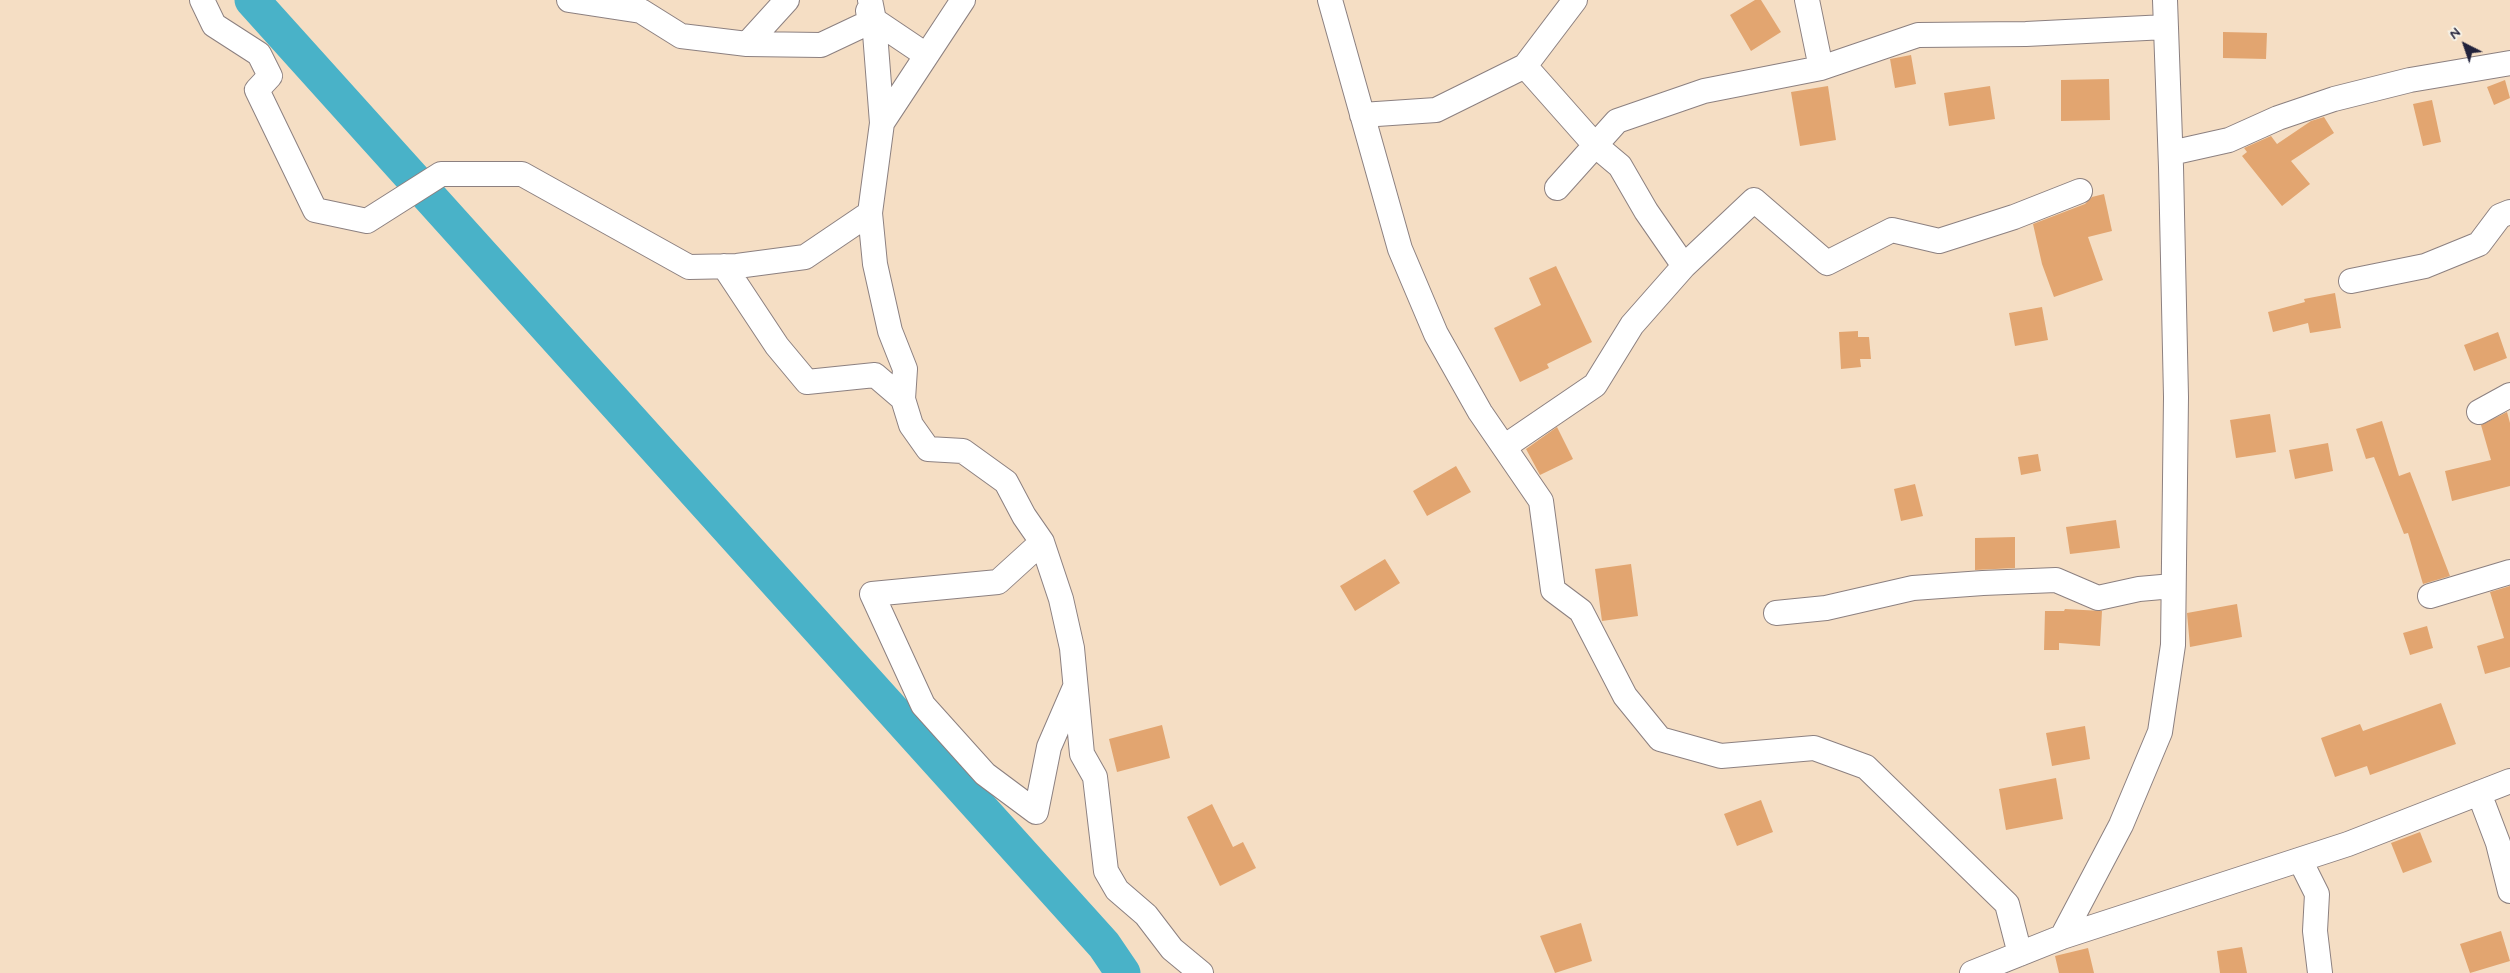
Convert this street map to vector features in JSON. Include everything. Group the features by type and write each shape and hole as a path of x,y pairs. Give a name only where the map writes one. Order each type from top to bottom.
{"street":[{"path":"202,0 214,25 259,54 270,76 257,90 314,210 367,221 441,174 522,174 689,267 724,266 805,258 870,213"},
{"path":"569,0 641,11 681,36 747,44 821,45 872,10"},
{"path":"747,44 787,0"},
{"path":"860,0 926,55"},
{"path":"882,123 963,0"},
{"path":"1330,0 1400,249 1436,334 1480,412 1541,500 1553,590 1581,610 1625,696 1660,739 1721,756 1814,748 1866,767 2007,904 2020,954"},
{"path":"1362,115 1436,110 1525,66 1575,0"},
{"path":"1807,0 1821,68"},
{"path":"2062,938 2121,825 2160,732 2173,645 2176,397 2171,153 2165,0"},
{"path":"872,10 882,123 870,213 875,264 890,331 905,369 903,399 911,425 928,449 963,452 1006,482 1024,516 1042,542 1061,599 1072,648 1082,754 1095,777 1106,871 1117,890 1146,915 1172,949 1201,973"},
{"path":"1557,188 1617,121 1704,91 1821,68 1918,35 2026,34 2166,27"},
{"path":"2171,153 2229,140 2278,118 2334,100 2410,80 2510,63"},
{"path":"1525,66 1595,145 1620,166 1646,211 1684,266"},
{"path":"1504,447 1595,385 1632,325 1684,266 1754,200 1827,263 1892,230 1939,241 2014,217 2080,191"},
{"path":"2352,281 2425,266 2479,244 2500,216 2510,212"},
{"path":"724,266 777,346 807,382 876,375 903,399"},
{"path":"2479,412 2510,395"},
{"path":"1042,542 998,582 872,594 923,704 985,774 1036,812 1049,747 1076,686"},
{"path":"2430,596 2510,572"},
{"path":"1776,614 1826,608 1913,588 1983,583 2056,580 2098,598 2139,589 2173,586"},
{"path":"1972,973 2062,938 2348,844 2510,781"},
{"path":"2479,793 2498,843 2510,891"},
{"path":"2300,860 2317,894 2315,931 2320,973"}],"building":[{"path":"1755,0 1761,0 1781,32 1751,51 1730,15"},
{"path":"2223,32 2267,33 2266,59 2223,58"},
{"path":"1911,55 1916,84 1895,88 1890,59"},
{"path":"2109,79 2110,120 2061,121 2061,80"},
{"path":"2505,80 2510,98 2494,105 2487,87"},
{"path":"1828,86 1836,140 1800,146 1791,92"},
{"path":"1990,86 1995,119 1949,126 1944,93"},
{"path":"2432,100 2441,142 2423,146 2413,104"},
{"path":"2324,117 2334,133 2291,161 2310,184 2282,206 2242,156 2247,152 2244,148 2271,136 2277,144 2311,121"},
{"path":"2104,194 2112,231 2088,237 2103,280 2054,297 2042,264 2033,224 2085,204 2092,197"},
{"path":"1556,266 1592,342 1547,364 1549,368 1520,382 1494,328 1541,305 1529,278"},
{"path":"2335,293 2341,328 2310,333 2308,323 2273,332 2268,312 2305,302 2304,299"},
{"path":"2042,307 2048,340 2015,346 2009,313"},
{"path":"1858,331 1858,337 1869,337 1871,359 1860,359 1861,367 1841,369 1839,332"},
{"path":"2498,332 2507,358 2474,371 2464,345"},
{"path":"2507,412 2510,423 2510,486 2452,501 2445,471 2491,460 2481,425"},
{"path":"2270,414 2276,452 2236,458 2230,420"},
{"path":"2382,421 2399,476 2410,472 2450,576 2423,584 2408,533 2404,534 2374,457 2366,459 2356,429"},
{"path":"1557,427 1573,459 1540,475 1526,449"},
{"path":"2328,443 2333,471 2295,479 2289,450"},
{"path":"2038,454 2041,471 2021,475 2018,457"},
{"path":"1456,466 1471,492 1427,516 1413,491"},
{"path":"1915,484 1923,516 1901,521 1894,489"},
{"path":"2116,520 2120,548 2070,554 2066,527"},
{"path":"2015,537 2015,568 1975,570 1975,538"},
{"path":"1385,559 1400,583 1355,611 1340,586"},
{"path":"1631,564 1638,616 1602,621 1595,569"},
{"path":"2510,586 2510,667 2485,674 2477,646 2504,638 2490,592"},
{"path":"2237,604 2242,637 2190,647 2187,613"},
{"path":"2065,609 2102,611 2100,646 2059,643 2059,650 2044,650 2045,611 2064,611"},
{"path":"2427,626 2433,648 2410,655 2403,633"},
{"path":"2441,703 2456,744 2370,775 2367,766 2335,777 2321,738 2360,724 2363,731"},
{"path":"1162,725 1170,758 1117,772 1109,739"},
{"path":"2085,726 2090,759 2052,766 2046,733"},
{"path":"2056,778 2063,819 2006,830 1999,789"},
{"path":"1761,800 1773,832 1737,846 1724,814"},
{"path":"1212,804 1233,847 1243,842 1256,868 1220,886 1187,817"},
{"path":"2420,832 2432,862 2403,873 2391,843"},
{"path":"1581,923 1592,961 1555,973 1540,936"},
{"path":"2501,931 2510,961 2470,973 2460,944"},
{"path":"2242,947 2247,973 2220,973 2217,951"},
{"path":"2088,948 2094,973 2059,973 2055,956"}],"waterway":[{"path":"252,0 1104,945 1123,973"}]}
